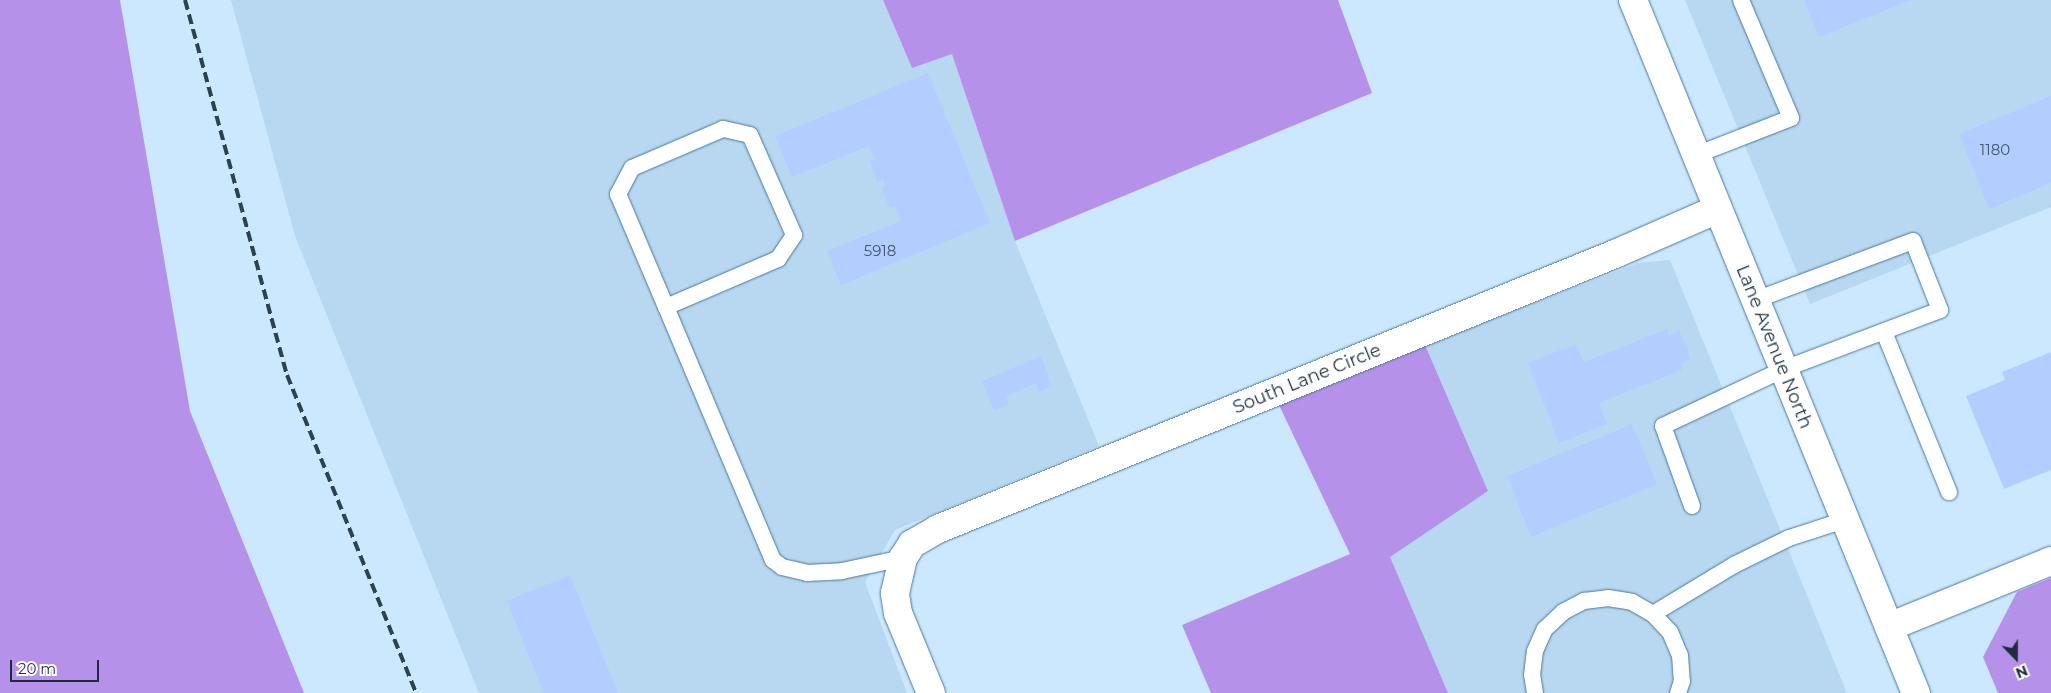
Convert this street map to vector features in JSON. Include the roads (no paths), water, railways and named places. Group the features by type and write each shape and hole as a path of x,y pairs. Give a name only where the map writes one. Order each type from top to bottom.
{"street":[{"name":"Lane Avenue North","path":"1633,0 1916,693"},
{"name":"South Lane Circle","path":"902,558 912,544 938,529 1615,254 1718,208"},
{"path":"902,558 895,593 898,613 931,693"},
{"path":"1889,627 2051,561"}],"lane":[{"path":"1696,155 1791,118 1741,0"},
{"path":"666,307 778,259 794,235 750,135 723,129 632,168 618,194 772,560 782,567 807,573 842,571 902,558"},
{"path":"1692,506 1663,426 1784,370 1940,310 1913,241 1755,300"},
{"path":"1884,332 1949,492"},
{"path":"1653,614 1734,565 1789,538 1845,520"},
{"path":"1535,693 1532,675 1535,651 1546,629 1563,612 1584,602 1608,598 1632,602 1653,614 1670,632 1680,655 1682,681 1678,693"}],"railway":[{"path":"185,0 287,375 416,693"}]}
